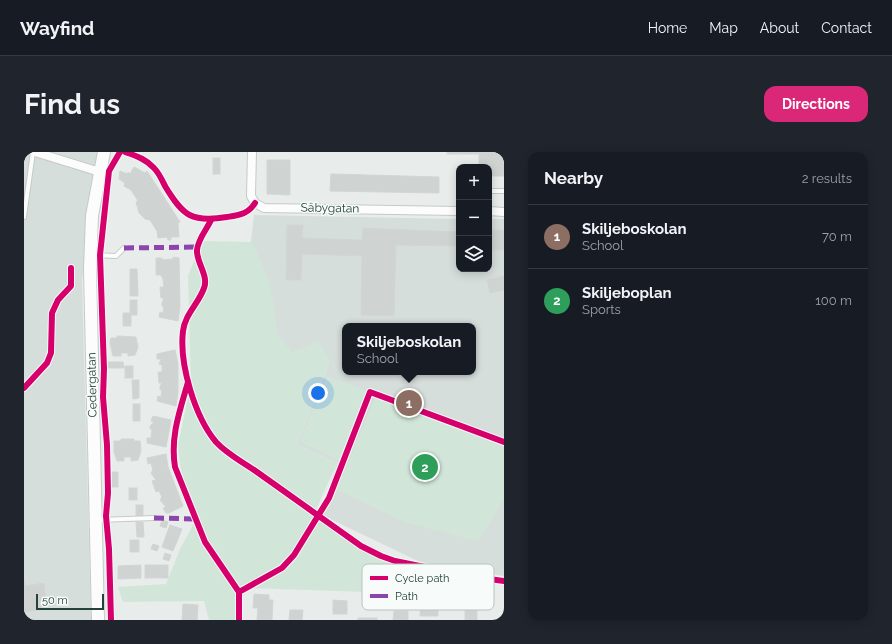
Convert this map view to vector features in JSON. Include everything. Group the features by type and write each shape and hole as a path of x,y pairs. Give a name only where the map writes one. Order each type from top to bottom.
{"street":[{"path":"34,152 100,172"},
{"name":"Cedergatan","path":"98,620 90,314 90,255 92,216 104,152"},
{"name":"Säbygatan","path":"252,152 251,196 255,203 264,208 456,211"},
{"path":"492,212 504,212"}],"lane":[{"path":"24,217 34,152"},
{"path":"492,191 504,191"},
{"path":"90,255 116,256 124,248"},
{"path":"95,520 154,518"}],"shaded area":[{"path":"24,152 98,152 82,281 91,620 24,620"},
{"path":"254,215 456,219 456,272 492,272 492,219 504,219 504,576 494,574 494,564 424,564 320,514 337,463 297,444 327,369 290,353 278,335 247,275"}],"green space":[{"path":"202,241 252,242 270,283 278,335 292,352 319,342 330,361 297,444 337,463 314,514 361,547 416,564 362,564 362,592 249,588 240,601 237,620 209,620 204,601 123,602 118,587 166,584 180,549 198,516 182,478 178,445 191,384 188,276"},
{"path":"327,376 371,393 343,462 300,442"},
{"path":"376,396 504,445 504,499 478,541 405,522 337,490"}],"building":[{"path":"447,152 504,152 504,176 492,176 492,164 479,164 479,154 447,154"},
{"path":"213,158 220,158 220,174 213,174"},
{"path":"267,160 290,160 290,195 267,194"},
{"path":"134,167 145,173 147,171 180,222 178,223 179,237 171,237 171,240 168,240 167,237 158,238 157,231 150,220 145,219 139,213 136,202 138,201 131,190 124,186 125,183 119,179 120,171 127,174 128,172 130,174"},
{"path":"331,174 439,177 439,193 330,191"},
{"path":"287,225 303,225 302,238 362,240 363,228 456,232 456,246 396,245 394,316 361,315 362,256 302,254 301,280 286,280"},
{"path":"492,230 504,230 504,250 492,250"},
{"path":"173,257 179,258 180,306 178,321 159,317 160,312 163,313 164,306 162,306 164,298 161,298 160,287 164,287 161,275 156,275 156,258 162,258 162,260 173,259"},
{"path":"130,269 137,269 138,296 130,296"},
{"path":"504,276 504,290 490,293 487,280"},
{"path":"130,300 137,300 137,315 131,315 131,326 123,326 123,313 130,313"},
{"path":"117,336 136,337 138,347 135,355 128,356 128,353 121,353 121,356 113,356 110,343 111,338 117,338"},
{"path":"175,350 178,364 178,392 176,406 157,401 158,396 161,397 162,390 160,390 162,383 159,383 158,372 162,372 162,365 159,364 161,359 157,359 157,354"},
{"path":"108,362 123,362 124,368 108,368"},
{"path":"125,366 133,366 133,378 125,378"},
{"path":"132,380 139,380 139,398 133,399"},
{"path":"133,404 140,404 140,421 133,421"},
{"path":"153,416 171,420 166,447 147,443 147,438 151,438 152,429 150,429 150,426 154,422 151,421"},
{"path":"121,439 134,439 134,441 140,441 141,451 138,460 131,461 131,457 124,457 124,461 117,461 114,452 114,441 121,441"},
{"path":"166,454 168,467 183,506 169,513 166,513 163,508 166,507 160,500 162,497 159,491 156,492 152,481 156,480 151,473 153,470 151,463 148,464 147,458"},
{"path":"112,472 118,472 118,487 112,487"},
{"path":"129,488 137,488 137,500 129,500"},
{"path":"136,505 143,505 143,516 136,516"},
{"path":"162,520 168,522 166,528 160,526"},
{"path":"136,522 143,522 144,537 137,537"},
{"path":"170,525 182,529 173,551 162,547"},
{"path":"130,540 139,540 139,552 130,552"},
{"path":"153,544 159,546 157,551 151,549"},
{"path":"165,553 171,555 169,561 163,559"},
{"path":"141,565 141,578 118,579 118,566"},
{"path":"145,565 168,565 168,578 145,578"},
{"path":"24,579 25,586 44,583 47,609 24,612"},
{"path":"254,594 269,595 269,600 273,600 272,620 257,620 258,608 253,608"},
{"path":"333,600 347,601 347,614 333,614"},
{"path":"183,604 198,605 197,620 182,620"},
{"path":"290,610 303,610 302,620 289,620"},
{"path":"420,610 438,610 438,616 420,616"},
{"path":"465,610 477,610 477,620 465,620"},
{"path":"394,611 408,611 408,620 393,620"},
{"path":"358,618 377,618 377,620 358,620"}],"marked path":[{"path":"124,248 198,247"},
{"path":"154,518 195,519"}],"cycle path":[{"path":"111,620 109,549 106,516 108,493 107,445 103,397 104,369 100,255 109,171 120,152"},
{"path":"125,152 148,162 157,172 171,196 183,211 197,218 215,219 236,216 250,210 255,203"},
{"path":"211,220 201,238 197,250 198,259 205,279 204,288 186,319 182,344 190,390 201,419 216,442 231,455 361,546 381,556 410,564"},
{"path":"24,388 47,363 51,353 52,313 58,300 71,286 71,268"},
{"path":"188,382 179,413 175,434 175,467 205,542 239,592 239,620"},
{"path":"239,592 282,568 294,555 329,498 370,392 504,442"},
{"path":"494,580 504,581"}],"place":[{"name":"Skiljeboskolan","path":"409,403"},
{"name":"Skiljeboplan","path":"425,467"}]}
